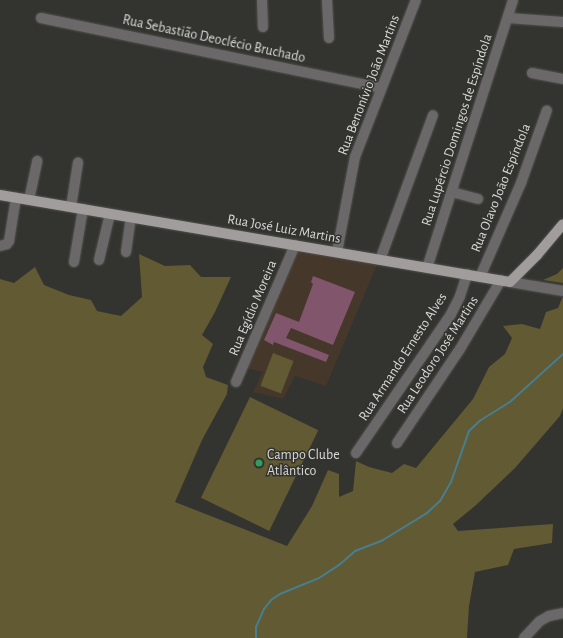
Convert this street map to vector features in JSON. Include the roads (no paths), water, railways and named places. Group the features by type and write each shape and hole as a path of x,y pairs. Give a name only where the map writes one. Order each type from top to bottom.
{"main road":[{"name":"Rua José Luiz Martins","path":"0,195 505,281"},
{"path":"505,281 537,255 563,224"}],"street":[{"path":"262,0 263,27"},
{"path":"327,0 329,38"},
{"name":"Rua Benonívio João Martins","path":"337,252 356,157 381,88 416,0"},
{"name":"Rua Lupércio Domingos de Espíndola","path":"427,268 513,0"},
{"name":"Rua Sebastião Deoclécio Bruchado","path":"41,18 381,88"},
{"path":"508,18 563,22"},
{"path":"532,73 563,79"},
{"name":"Rua Olavo João Espíndola","path":"480,277 521,183 547,110"},
{"path":"380,260 433,115"},
{"path":"29,200 37,161"},
{"path":"71,207 78,163"},
{"path":"452,192 478,199"},
{"path":"0,246 7,244 9,241 16,198"},
{"path":"74,262 83,209"},
{"path":"99,260 110,214"},
{"path":"126,252 131,218"},
{"name":"Rua Egídio Moreira","path":"236,382 295,245"},
{"name":"Rua Armando Ernesto Alves","path":"356,453 451,314 460,296 468,274"},
{"name":"Rua José Luiz Martins","path":"505,281 563,291"},
{"name":"Rua Leodoro José Martins","path":"397,443 505,281"},
{"path":"524,638 540,621 549,616 563,613"}],"waterway":[{"path":"256,638 256,627 264,609 271,600 280,594 319,578 339,565 355,551 383,540 427,513 440,501 451,482 469,431 481,420 510,402 563,354"}],"place":[{"name":"Campo Clube Atlântico","path":"259,463"}]}
